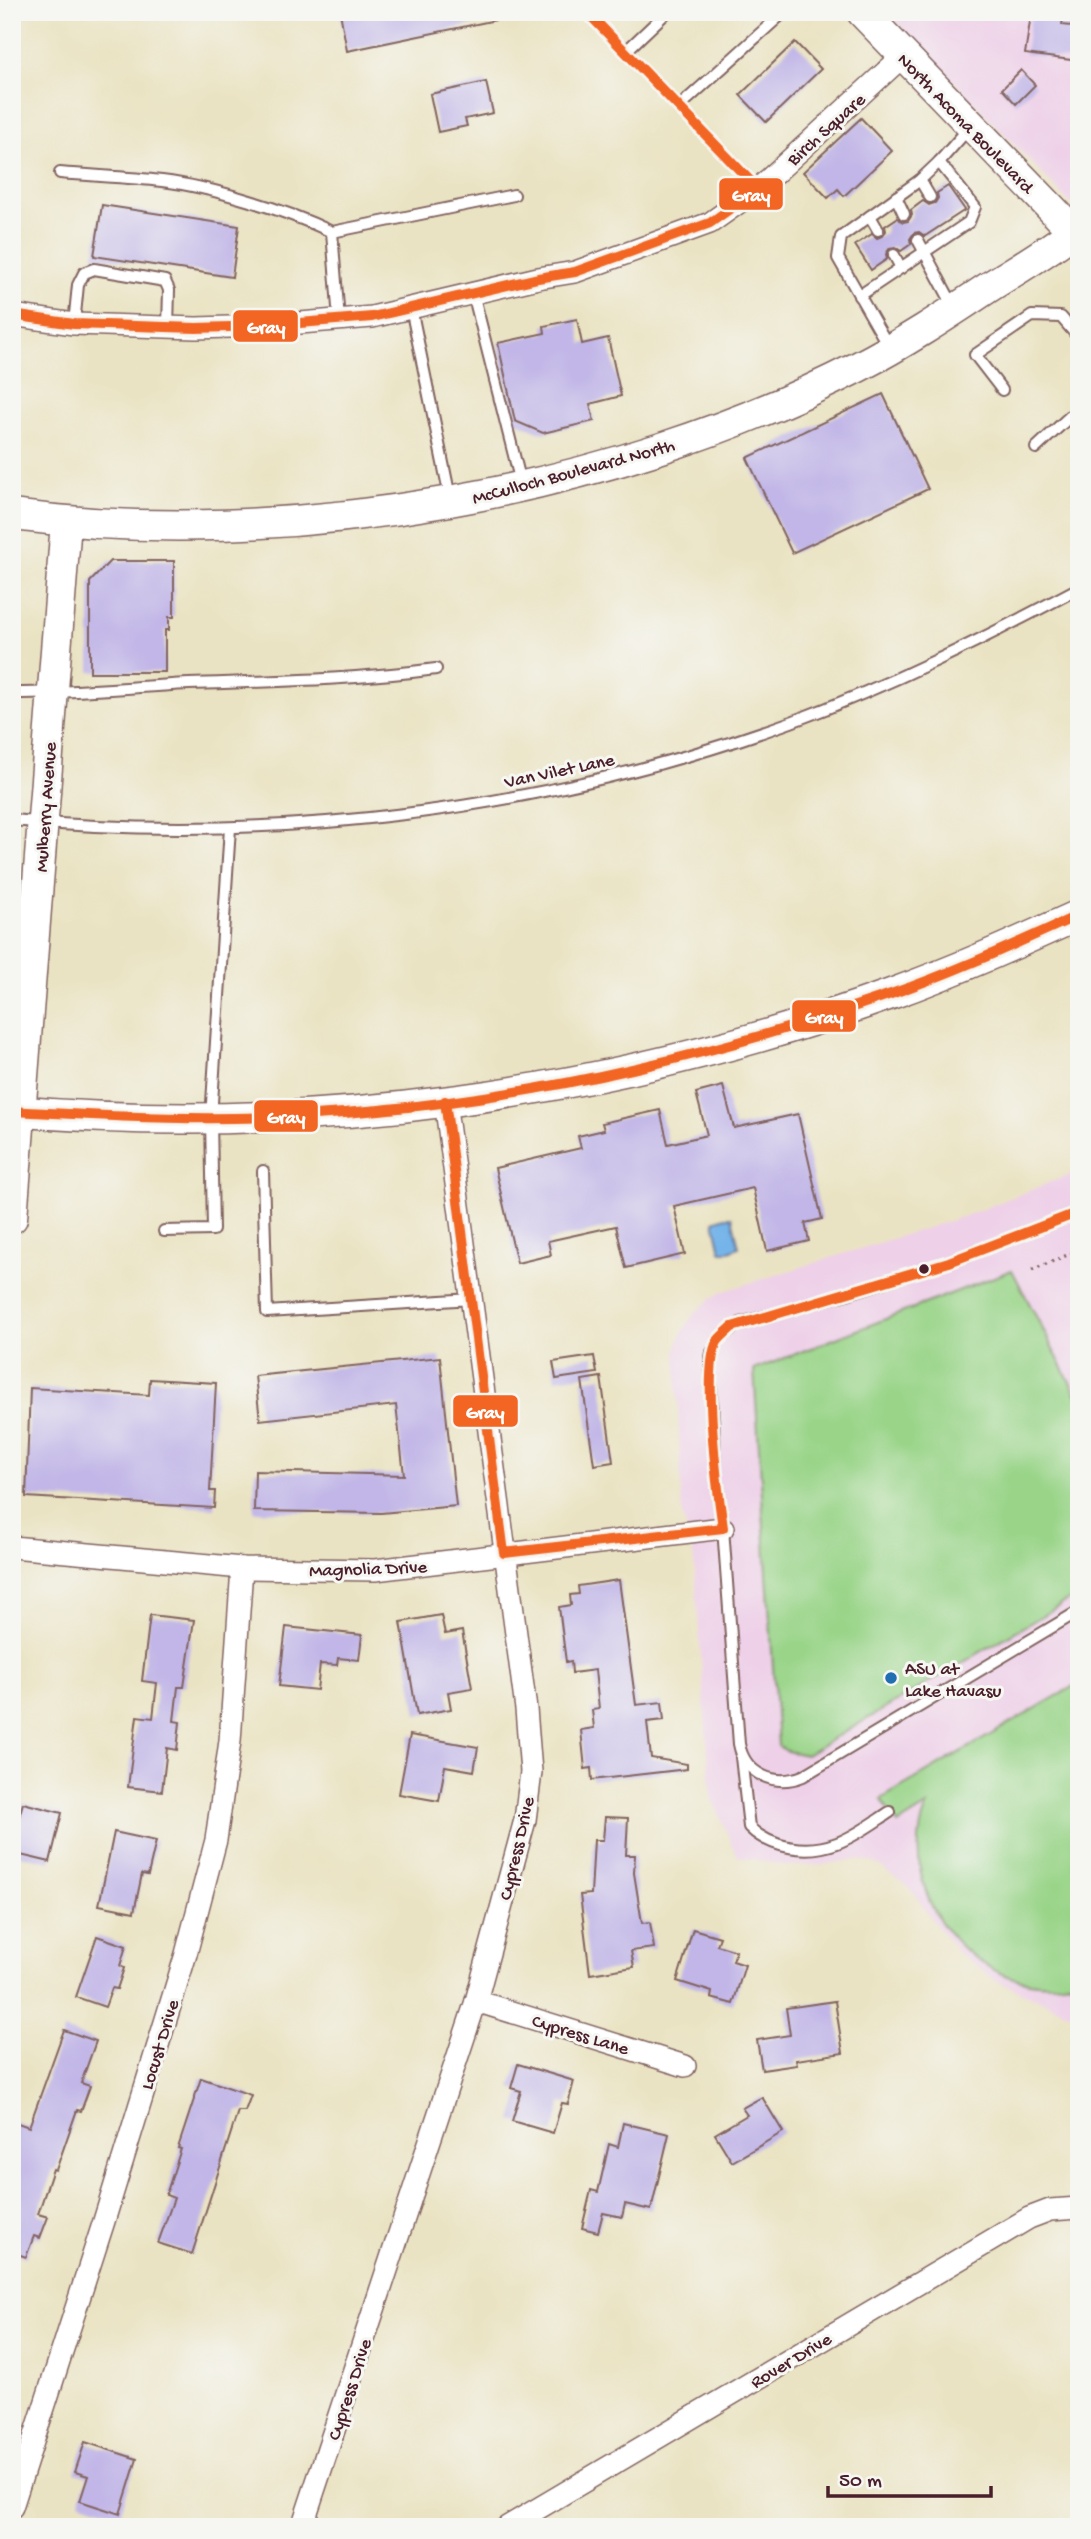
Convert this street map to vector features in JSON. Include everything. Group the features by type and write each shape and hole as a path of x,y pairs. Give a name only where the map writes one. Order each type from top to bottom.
{"street":[{"name":"North Acoma Boulevard","path":"862,12 1077,232"},
{"name":"Birch Square","path":"12,314 74,324 264,326 372,317 575,272 710,223 758,189 903,56"},
{"name":"McCulloch Boulevard North","path":"12,515 66,522 172,525 279,522 353,515 450,501 522,486 666,448 753,415 857,368 1077,232"},
{"name":"Mulberry Avenue","path":"12,1218 17,1111 66,522"},
{"path":"17,1111 148,1118 267,1117 373,1110 584,1080 790,1028 891,994 1079,915"},
{"name":"Cypress Drive","path":"302,2527 476,2001 525,1820 531,1772 526,1709 445,1101"},
{"name":"Magnolia Drive","path":"12,1546 242,1568 374,1570 723,1528"},
{"name":"Locust Drive","path":"12,2507 182,1967 216,1840 230,1741 242,1568"},
{"name":"Cypress Lane","path":"476,2001 685,2066"},
{"name":"Rover Drive","path":"507,2527 1028,2218 1050,2210 1079,2208"}],"lane":[{"path":"587,12 758,189"},
{"path":"625,52 667,12"},
{"path":"679,107 783,12"},
{"path":"890,349 838,258 841,237 920,180 971,126"},
{"path":"859,296 969,222 975,207 939,162"},
{"path":"60,173 177,184 305,219 332,232 514,195"},
{"path":"920,180 930,197"},
{"path":"896,197 904,214"},
{"path":"870,216 878,230"},
{"path":"944,223 951,235"},
{"path":"332,232 339,320"},
{"path":"918,240 956,309"},
{"path":"894,255 901,268"},
{"path":"74,324 78,285 83,273 94,269 165,281 169,290 168,327"},
{"path":"473,293 522,486"},
{"path":"411,308 450,501"},
{"path":"1002,390 975,355 1032,316 1061,317 1079,338"},
{"path":"1036,447 1079,408"},
{"name":"Van Vilet Lane","path":"12,820 230,828 321,823 437,810 585,782 704,751 791,722 876,688 966,647 1079,588"},
{"path":"12,693 370,677 436,669"},
{"path":"164,1231 213,1230 211,1118 230,828"},
{"path":"263,1171 267,1312 472,1299"},
{"path":"890,1812 844,1840 827,1846 795,1847 768,1841 749,1827 739,1744 718,1488 710,1363 715,1345 723,1334 742,1322 949,1262 1079,1212"},
{"path":"739,1744 748,1765 762,1776 779,1781 799,1778 1079,1611"}],"path":[{"path":"1032,1269 1079,1250"}],"shaded area":[{"path":"887,12 1079,12 1079,198 1071,204"},
{"name":"ASU at Lake Havasu","path":"1079,1171 1079,2017 995,1980 960,1954 910,1888 875,1863 855,1859 822,1865 786,1866 737,1856 711,1796 694,1560 682,1515 676,1350 682,1333 694,1314 721,1292 965,1216"}],"green space":[{"path":"1012,1270 1079,1399 1079,1594 806,1755 787,1751 778,1746 754,1370"},
{"path":"1079,1683 1079,1980 1043,1983 1009,1976 978,1960 952,1937 933,1908 921,1876 919,1841 927,1806 898,1824 881,1799"}],"water":[{"path":"732,1217 739,1247 730,1251 721,1251 714,1221"}],"building":[{"path":"340,12 495,12 496,20 347,51"},
{"path":"1031,15 1063,19 1062,25 1079,27 1079,61 1025,54"},
{"path":"795,42 821,69 766,122 740,95"},
{"path":"1021,70 1035,85 1016,104 1002,89"},
{"path":"486,82 493,113 465,119 467,126 438,132 430,94"},
{"path":"861,118 892,151 844,196 838,189 828,198 803,172"},
{"path":"948,186 965,210 925,236 919,232 914,233 910,239 911,244 901,251 895,247 890,248 886,254 887,259 871,270 855,245 872,234 877,238 882,236 886,231 885,226 897,218 903,222 908,221 912,215 911,210 923,201 929,205 935,203 937,193"},
{"path":"102,205 239,226 232,277 94,256"},
{"path":"577,319 582,344 608,338 621,396 590,404 594,421 543,433 515,421 498,343 545,333 544,326"},
{"path":"883,394 928,489 792,553 747,458"},
{"path":"110,561 174,561 174,617 169,617 169,630 165,630 165,672 90,672 90,582"},
{"path":"723,1086 734,1128 798,1114 822,1219 805,1223 809,1241 767,1251 753,1188 674,1206 685,1254 626,1268 616,1226 548,1241 551,1255 517,1263 495,1168 581,1148 578,1136 604,1130 602,1123 660,1110 668,1144 707,1135 696,1093"},
{"path":"594,1356 597,1373 556,1379 553,1362"},
{"path":"440,1357 456,1506 381,1513 254,1511 255,1471 404,1475 396,1405 260,1420 255,1376"},
{"path":"601,1377 613,1462 594,1465 582,1380"},
{"path":"150,1379 216,1383 210,1491 215,1491 214,1508 26,1497 30,1388 149,1395"},
{"path":"619,1580 636,1705 662,1702 664,1720 647,1722 651,1758 687,1764 687,1769 592,1780 591,1768 585,1769 581,1730 594,1728 592,1710 599,1709 595,1670 572,1673 571,1661 566,1662 559,1607 571,1605 570,1595 579,1594 578,1586"},
{"path":"150,1615 194,1620 184,1687 178,1687 174,1721 180,1722 177,1750 167,1748 162,1791 128,1787 137,1716 153,1718 157,1683 142,1681"},
{"path":"441,1615 445,1634 462,1631 472,1688 448,1692 451,1709 417,1715 401,1622"},
{"path":"286,1627 362,1635 359,1660 338,1658 337,1665 320,1664 317,1690 279,1686"},
{"path":"410,1735 478,1747 474,1771 445,1766 439,1801 399,1794"},
{"path":"23,1803 62,1813 50,1862 12,1853 12,1830 15,1831"},
{"path":"605,1817 628,1818 626,1855 635,1855 634,1873 642,1923 650,1922 654,1948 631,1951 634,1967 590,1974 580,1895 591,1894 594,1840 603,1840"},
{"path":"114,1832 156,1841 148,1875 142,1874 134,1912 99,1905"},
{"path":"693,1929 720,1937 717,1945 736,1951 733,1961 745,1965 733,2004 711,1998 712,1992 677,1981"},
{"path":"97,1936 126,1946 120,1966 124,1968 117,1989 112,1988 105,2007 76,1997"},
{"path":"835,2001 843,2053 796,2060 797,2065 762,2070 757,2040 790,2035 786,2008"},
{"path":"64,2030 96,2041 81,2083 90,2086 81,2111 77,2110 56,2170 53,2169 38,2214 48,2217 40,2238 34,2236 26,2257 12,2252 12,2121 29,2127"},
{"path":"518,2064 574,2081 568,2104 562,2103 553,2133 512,2121 521,2091 511,2088"},
{"path":"201,2078 251,2095 245,2111 238,2111 192,2254 158,2243 174,2198 166,2195 181,2149 178,2148"},
{"path":"762,2097 783,2132 732,2162 715,2134 747,2115 742,2108"},
{"path":"623,2123 669,2134 651,2210 625,2204 622,2217 603,2213 598,2232 582,2228 591,2190 598,2192 609,2144 618,2147"},
{"path":"85,2442 137,2459 120,2514 80,2501 88,2476 75,2472"}],"transit line":[{"name":"Gray","path":"12,315 74,324 196,328 264,326 372,317 538,278 575,272 710,223 758,189 587,12"},
{"name":"Gray","path":"12,1111 178,1118 317,1115 400,1108 566,1083 731,1044 891,994 986,957 1079,915"},
{"name":"Gray","path":"445,1101 504,1553 723,1528 712,1432 711,1378 717,1342 732,1327 949,1262 1079,1212"}],"place":[{"name":"ASU at Lake Havasu","path":"891,1678"}]}
